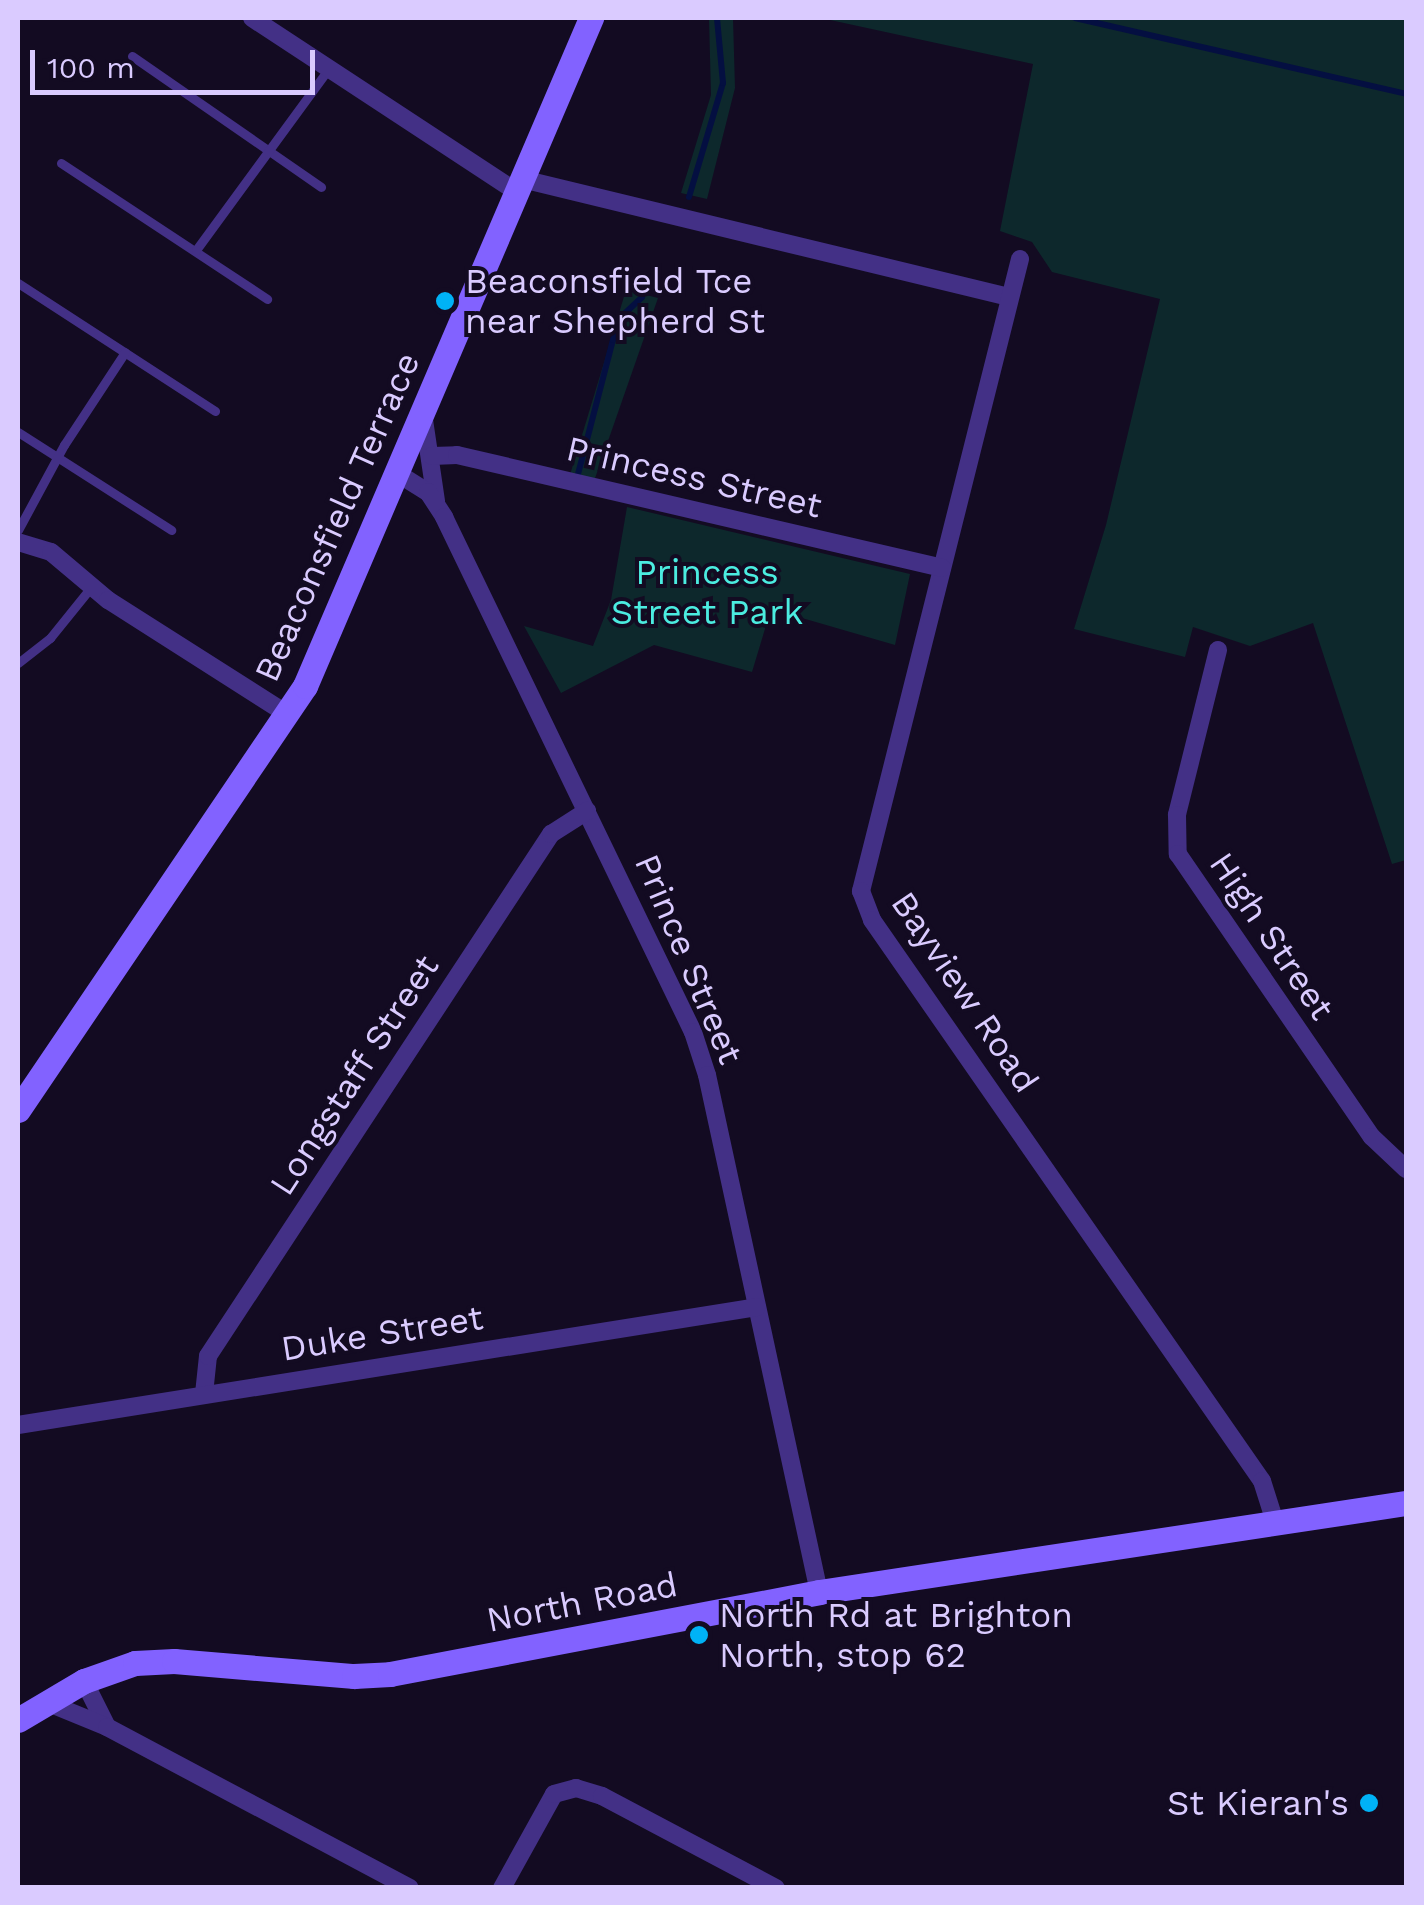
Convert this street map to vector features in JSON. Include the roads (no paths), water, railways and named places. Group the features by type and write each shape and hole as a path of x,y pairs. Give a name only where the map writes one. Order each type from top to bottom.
{"street":[{"path":"252,18 519,186 1009,297"},
{"name":"Beaconsfield Terrace","path":"18,1110 287,714 320,655 591,18"},
{"name":"Bayview Road","path":"1020,258 862,874 865,907 1262,1481 1275,1522"},
{"name":"Prince Street","path":"423,413 436,501 693,1032 707,1076 819,1592"},
{"name":"Princess Street","path":"432,456 456,455 942,568"},
{"name":"Prince Street","path":"397,473 414,481 436,501"},
{"path":"18,542 51,552 92,586 287,714"},
{"name":"High Street","path":"1218,650 1177,815 1178,854 1372,1137 1406,1169"},
{"name":"Longstaff Street","path":"204,1394 208,1356 272,1258 551,834 587,811"},
{"name":"Duke Street","path":"18,1425 758,1307"},
{"name":"North Road","path":"18,1720 84,1681 119,1667 154,1661 354,1676 390,1674 819,1592 1406,1503"},
{"path":"84,1681 106,1727"},
{"path":"46,1702 106,1727 410,1888"},
{"path":"502,1888 544,1807 554,1794 576,1788 602,1796 776,1888"}],"lane":[{"path":"132,56 321,187"},
{"path":"196,250 329,68"},
{"path":"62,163 267,299"},
{"path":"18,283 215,410"},
{"path":"18,530 58,458 126,352"},
{"path":"18,432 171,530"},
{"path":"18,663 61,626 92,586"}],"waterway":[{"path":"689,197 723,83 717,18"},
{"path":"1075,18 1406,94"},
{"path":"577,478 613,340 623,315 642,297"}],"place":[{"name":"Beaconsfield Tce near Shepherd St","path":"445,301"},
{"name":"North Rd at Brighton North, stop 62","path":"699,1635"},
{"name":"St Kieran's","path":"1369,1803"}],"park label":[{"name":"Princess Street Park","path":"707,592"}]}
